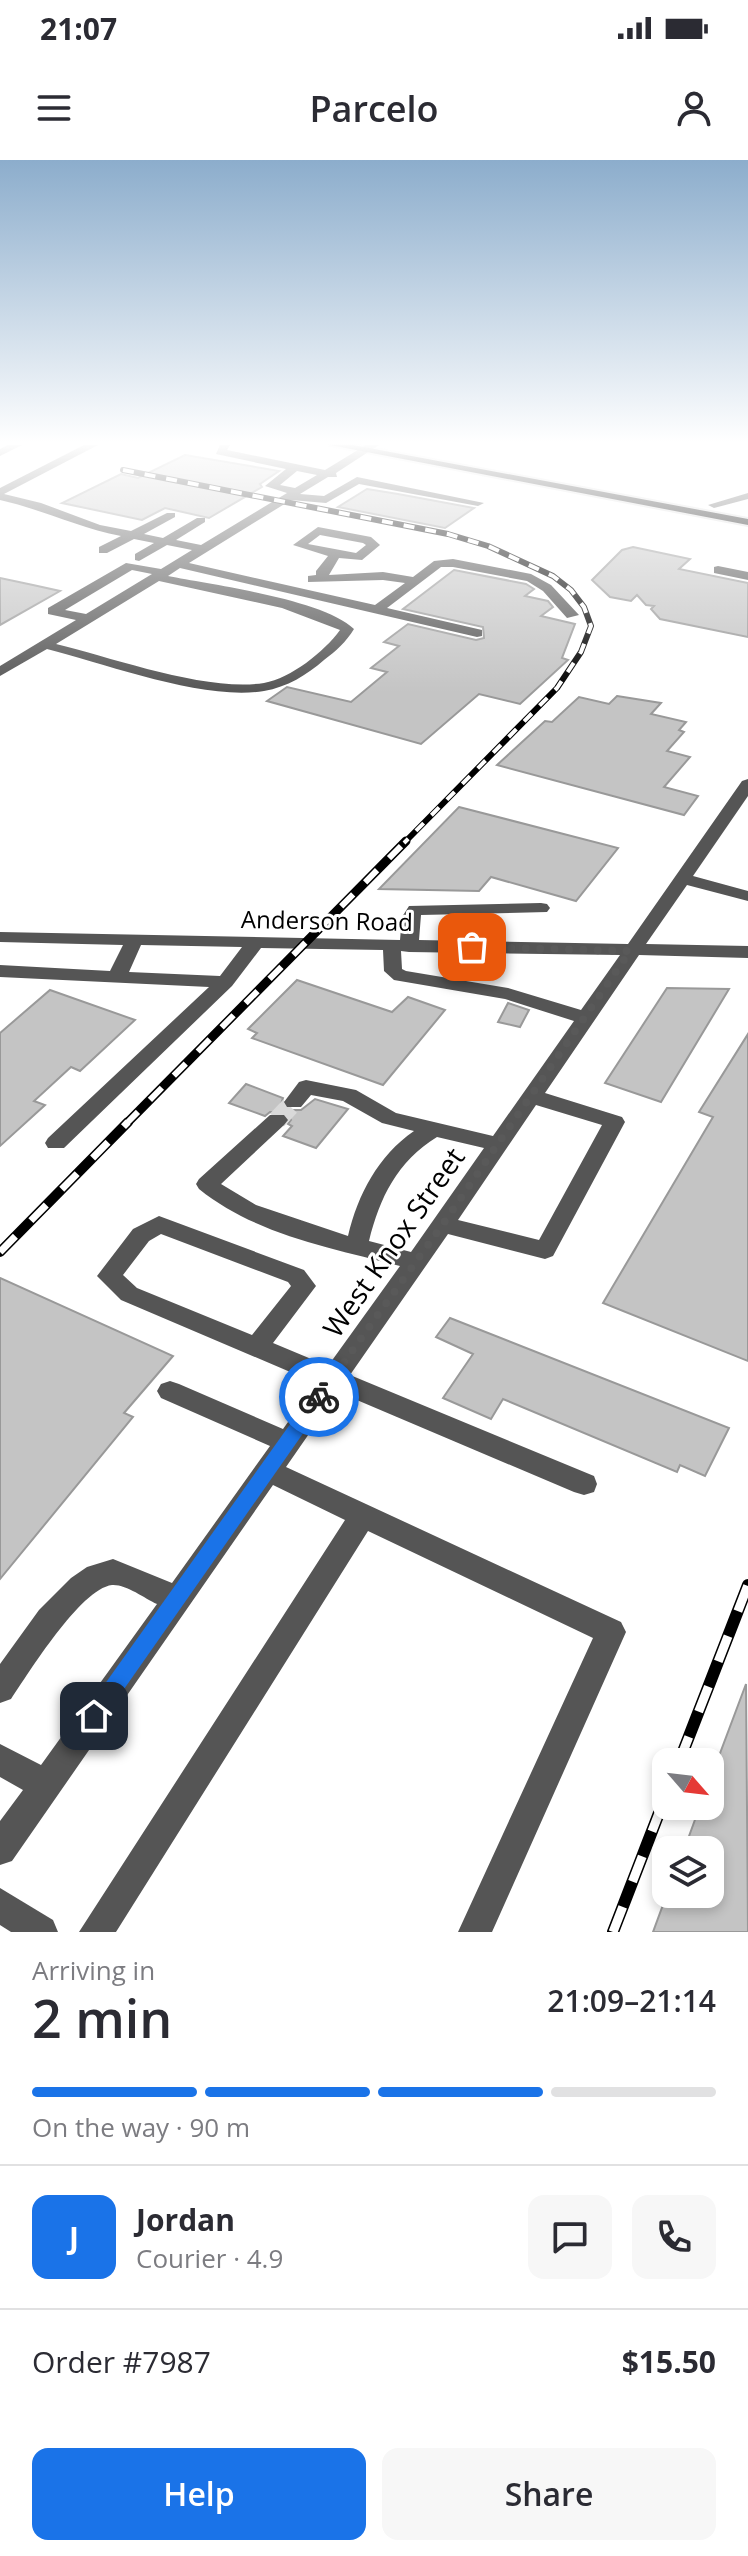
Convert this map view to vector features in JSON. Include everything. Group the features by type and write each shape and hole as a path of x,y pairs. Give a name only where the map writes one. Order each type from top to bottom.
{"street":[{"path":"96,528 203,549"},
{"path":"103,550 146,528"},
{"path":"139,557 187,528"},
{"path":"0,672 239,528"},
{"path":"323,578 326,563 336,554 358,557 374,545 367,540 318,531 299,545 336,554"},
{"path":"377,610 444,563 503,571 537,581 572,615"},
{"path":"179,564 477,633"},
{"path":"45,645 241,689 259,688 290,678 344,636 347,629 340,623 311,612 130,566 53,611 88,619"},
{"path":"718,570 748,576"},
{"path":"260,582 383,576 415,581"},
{"name":"West Knox Street","path":"0,1849 443,1224 748,784"},
{"path":"682,878 748,896"},
{"path":"541,908 415,910 393,971 401,976 508,994 585,1018"},
{"name":"Anderson Road","path":"0,937 748,952"},
{"path":"117,977 134,940"},
{"path":"56,1143 225,982 256,942"},
{"path":"0,971 225,982"},
{"path":"294,1102 306,1087 322,1088 349,1095 389,1118 498,1144"},
{"path":"443,1224 545,1250 614,1122 531,1096"},
{"path":"277,1120 207,1184 219,1196 271,1219 416,1262"},
{"path":"357,1245 377,1182 399,1155 435,1128"},
{"path":"256,1347 304,1286 296,1276 159,1224 141,1235 109,1276 129,1294 331,1381 584,1484"},
{"path":"170,1391 287,1442"},
{"path":"267,1470 611,1632 475,1932"},
{"path":"96,1932 363,1515"},
{"path":"0,1689 76,1588 97,1576 116,1571 175,1599"},
{"path":"0,1760 45,1785"},
{"path":"0,1905 41,1932"}],"building":[{"path":"633,547 690,559 679,569 748,583 748,637 660,619 651,609 654,606 646,605 637,595 631,601 610,597 592,580 622,550"},
{"path":"454,570 526,584 534,589 525,596 548,601 553,607 541,616 575,624 562,658 568,660 520,704 479,694 421,744 267,701 287,687 351,702 387,672 371,668 399,646 384,642 408,624 476,640 484,638 483,627 403,609"},
{"path":"0,578 33,585 60,591 0,625"},
{"path":"617,696 661,703 651,714 686,722 679,730 684,732 667,751 690,757 664,787 698,796 684,815 497,765 545,721 552,722 579,697 609,704"},
{"path":"459,807 618,848 576,901 491,877 479,891 379,889"},
{"path":"297,980 392,1012 408,997 445,1010 383,1085 252,1038 257,1033 248,1029"},
{"path":"667,988 729,989 661,1102 605,1083"},
{"path":"50,990 135,1020 80,1071 71,1067 34,1101 45,1105 0,1146 0,1033"},
{"path":"508,1003 529,1010 520,1027 498,1022"},
{"path":"748,1034 748,1361 603,1303 713,1117 699,1112"},
{"path":"246,1084 283,1098 281,1104 287,1110 301,1110 315,1099 348,1109 316,1148 283,1136 292,1126 288,1124 291,1120 286,1113 270,1112 265,1116 229,1103"},
{"path":"0,1278 173,1356 124,1413 133,1417 0,1579"},
{"path":"450,1318 729,1428 705,1476 680,1465 677,1472 503,1399 491,1419 443,1398 473,1354 436,1337"},
{"path":"746,1684 748,1932 653,1932 662,1908 724,1908 724,1836 689,1836 695,1820 724,1820 722,1748"}],"tunnel":[{"path":"277,1120 294,1102"}],"railway":[{"path":"404,843 557,688 581,652 591,626 584,607 571,590 553,576 488,546 416,528"},
{"path":"126,1124 406,841"},
{"path":"0,1252 128,1122"},
{"path":"684,1748 748,1585"},
{"path":"613,1932 656,1820"}],"way so far":[{"path":"319,1397 443,1224 630,951 472,947"}],"route":[{"path":"94,1716 319,1397"}]}
